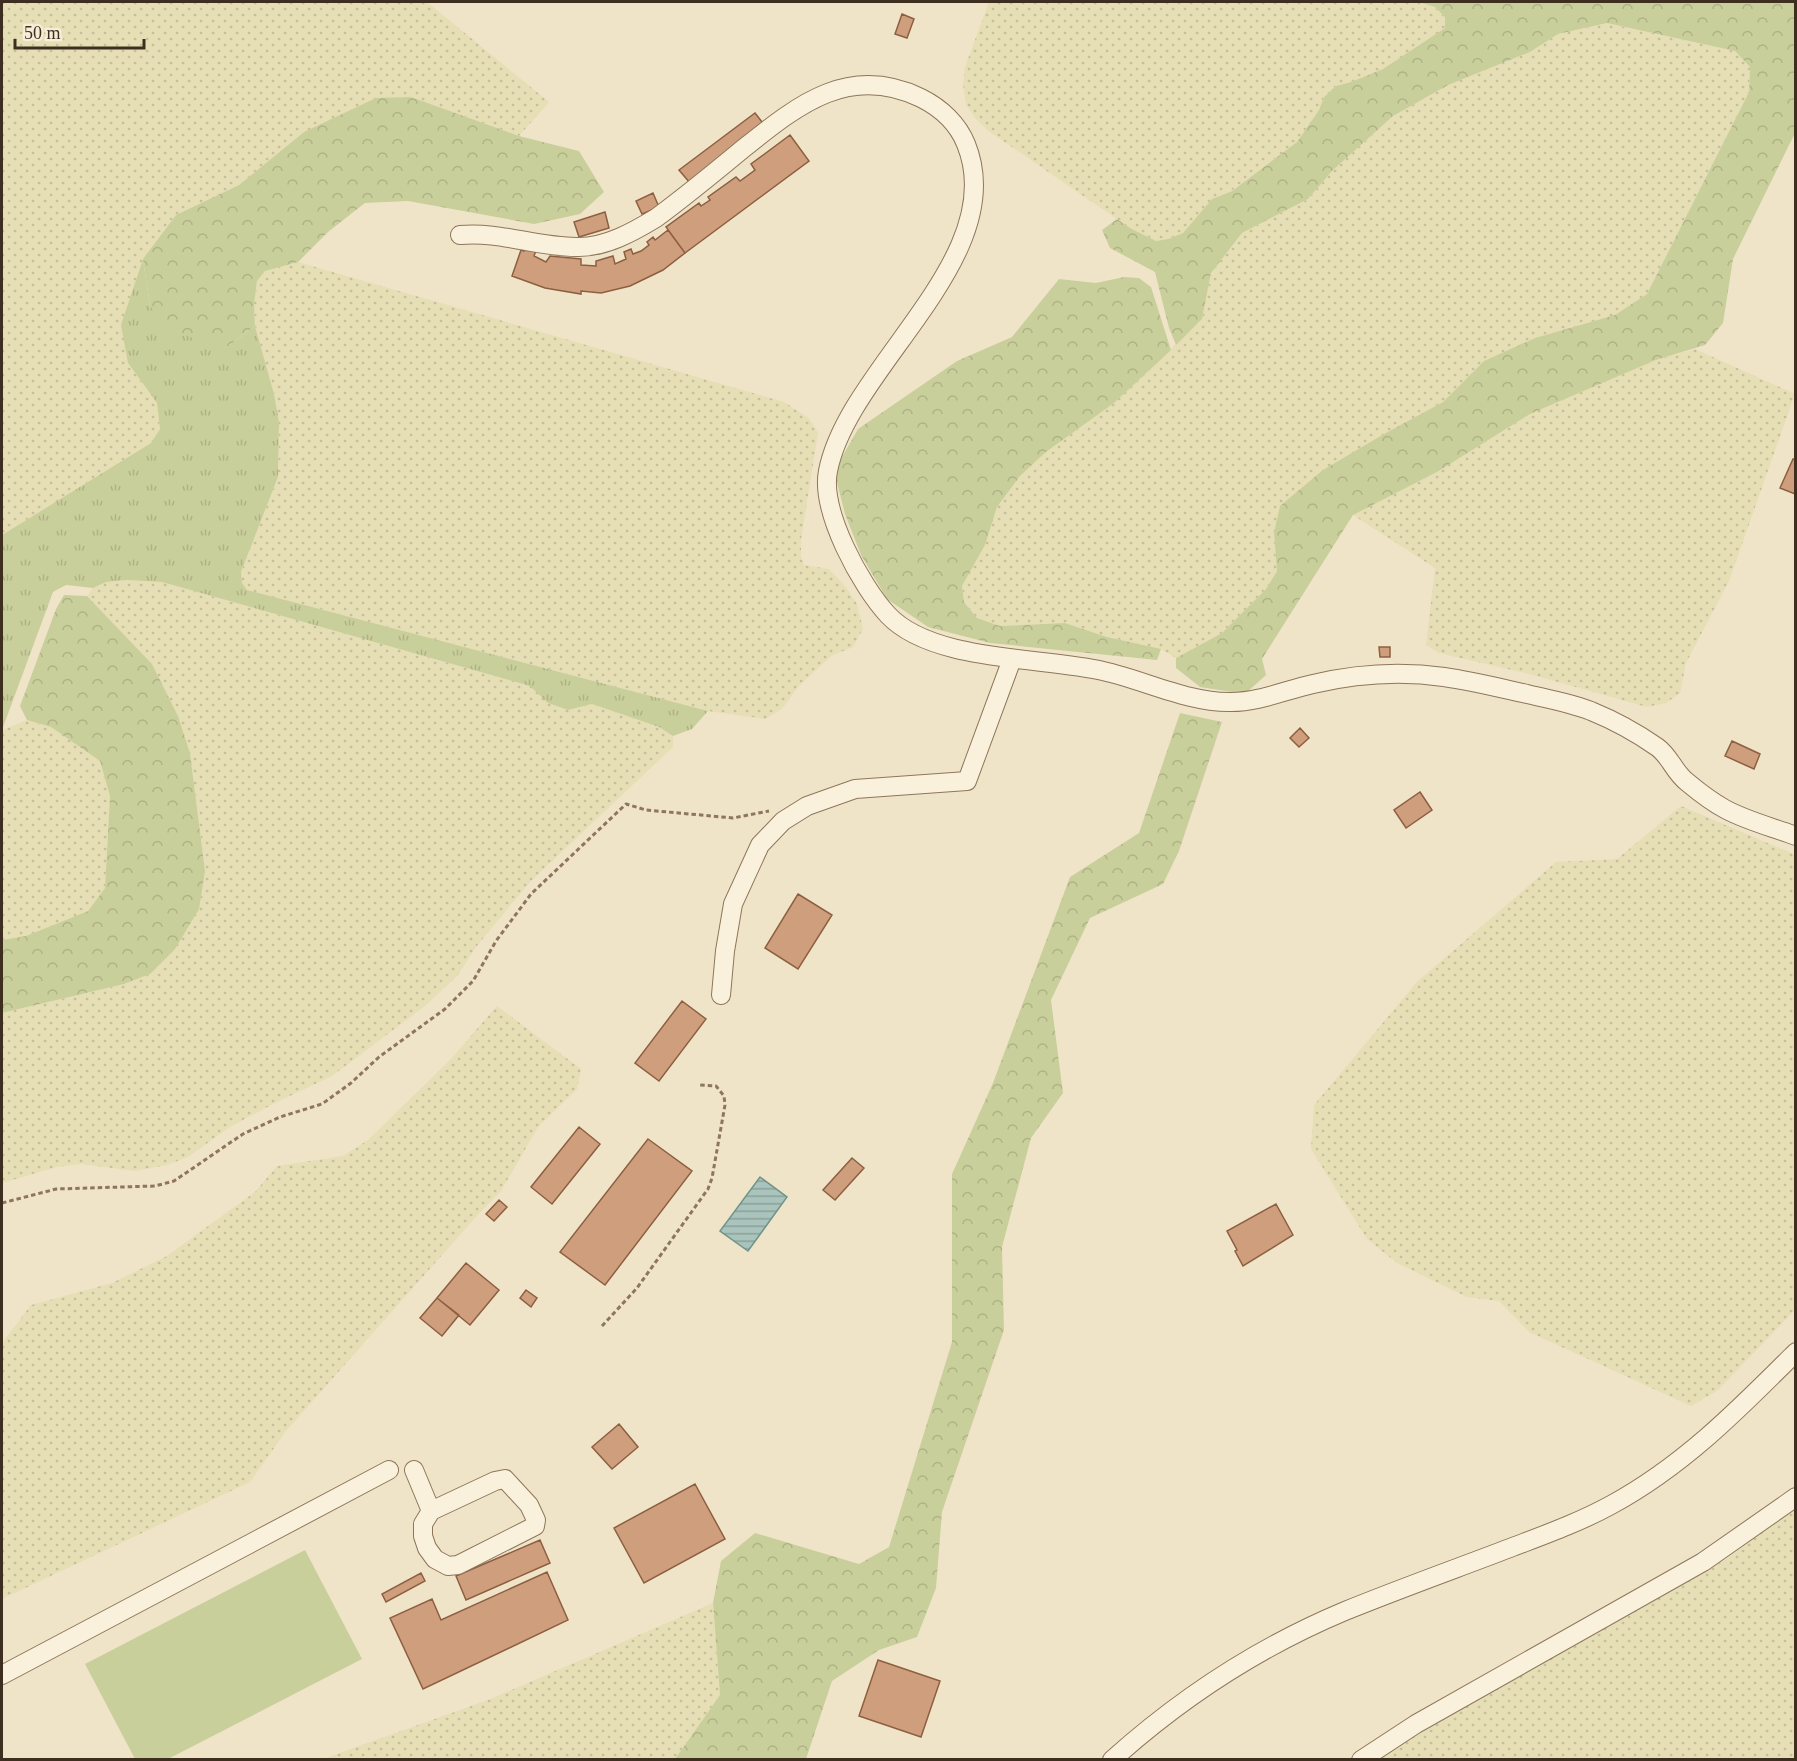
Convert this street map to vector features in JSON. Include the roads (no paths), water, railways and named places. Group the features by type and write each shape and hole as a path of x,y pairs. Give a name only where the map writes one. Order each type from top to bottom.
{"street":[{"path":"460,235 491,235 572,247 602,244 634,231 656,218 780,119 820,95 853,86 881,86 906,91 938,108 962,135 971,157 973,190 969,221 938,287 847,421 829,466 827,484 828,502 838,530 863,578 881,605 898,624 915,635 941,645 1012,658 1096,669 1217,702 1245,701 1336,679 1393,675 1446,677 1541,697 1590,710 1611,720 1663,751 1679,775 1719,806 1796,836"},
{"path":"721,995 725,951 734,904 760,844 783,821 798,811 855,789 967,781 1012,658"},
{"path":"1112,1760 1162,1717 1203,1688 1258,1653 1287,1638 1345,1611 1570,1525 1630,1494 1663,1473 1706,1440 1796,1352"},
{"path":"2,1675 389,1470"},
{"path":"414,1470 431,1511"},
{"path":"505,1479 525,1500 536,1520 535,1526 529,1530 458,1565 448,1566 435,1559 427,1548 423,1536 423,1524 431,1511 495,1481 505,1479"},
{"path":"1361,1760 1416,1724 1702,1562 1796,1497"}],"water":[{"path":"760,1177 787,1197 748,1251 720,1231"}]}
